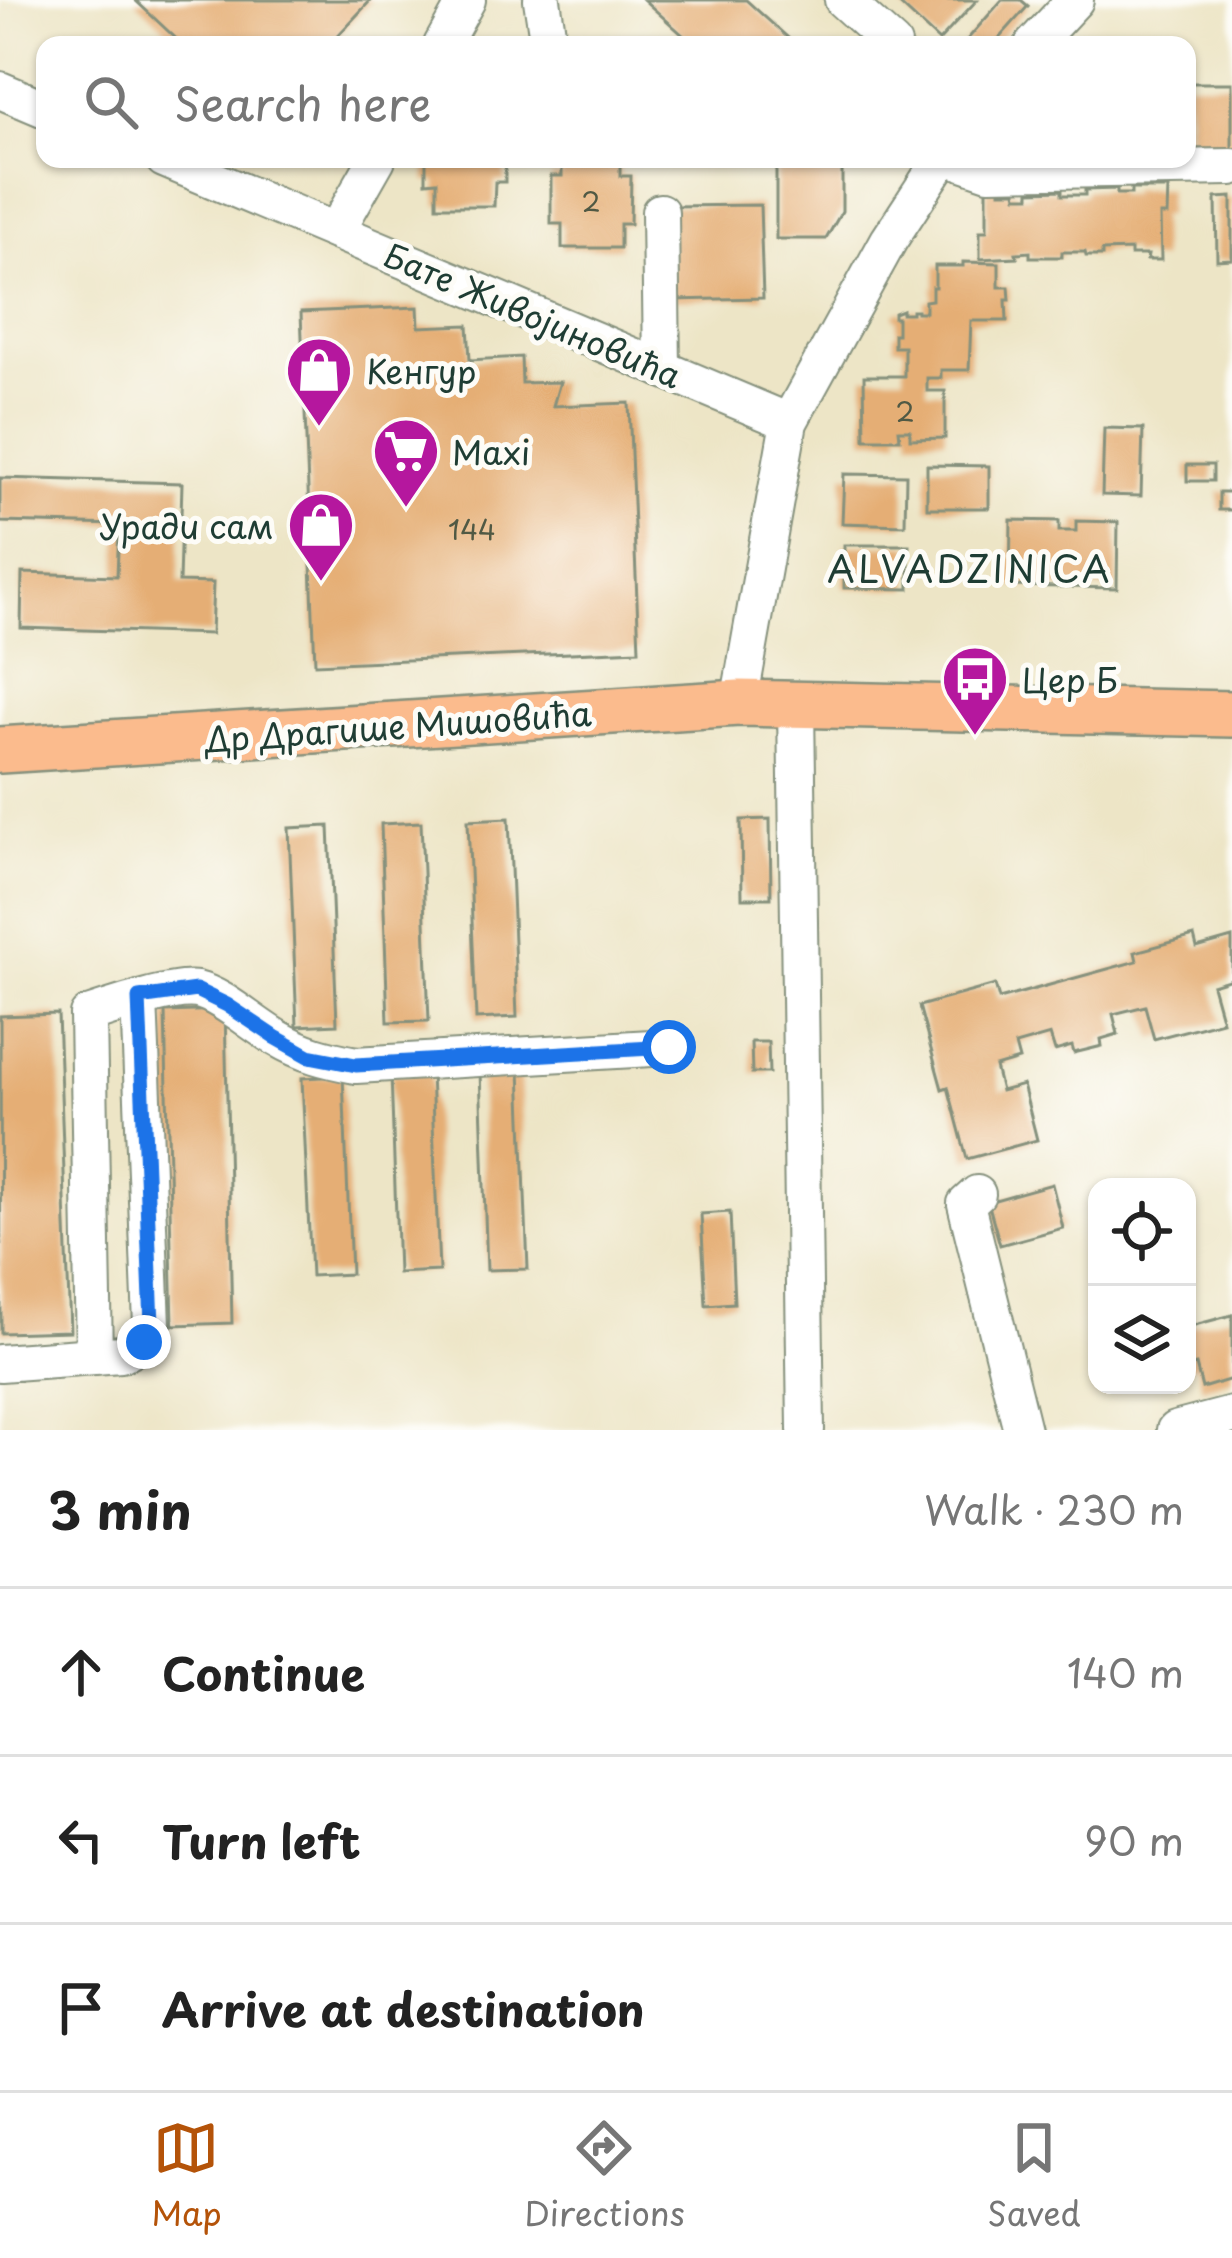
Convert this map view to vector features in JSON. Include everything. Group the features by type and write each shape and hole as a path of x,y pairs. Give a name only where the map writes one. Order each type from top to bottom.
{"main road":[{"name":"Др Драгише Мишовића","path":"0,750 739,703 1232,714"}],"street":[{"path":"447,36 467,0"},
{"path":"542,0 548,36"},
{"path":"844,0 882,36"},
{"path":"1042,36 1076,0"},
{"path":"0,90 36,105"},
{"path":"1196,168 1232,167"},
{"name":"Бате Живојиновића","path":"186,168 788,422"},
{"path":"337,231 372,168"},
{"path":"739,703 788,422 889,240 936,168"},
{"path":"980,168 1171,168"},
{"path":"660,212 662,369"},
{"path":"796,705 806,1430"},
{"path":"94,1356 88,1015 139,998 196,990 309,1056 356,1065 669,1047"},
{"path":"0,1363 121,1354 144,1342 152,1325 139,998"},
{"path":"977,1194 966,1204 1022,1430"},
{"path":"1175,1430 1232,1415"}],"building":[{"path":"135,0 371,0 337,36 173,36"},
{"path":"644,0 746,0 786,36 684,36"},
{"path":"895,0 977,0 944,36 934,36"},
{"path":"1002,0 1021,0 1028,6 1001,36 970,36"},
{"path":"1196,83 1232,83 1232,149 1196,149"},
{"path":"426,168 505,168 505,182 495,182 494,206 437,206 437,181 426,182"},
{"path":"562,168 620,168 620,176 631,176 630,224 620,224 620,248 562,248 562,224 551,224 551,176 562,176"},
{"path":"776,168 842,168 842,211 826,239 776,239"},
{"path":"987,186 1016,191 1017,196 1030,196 1030,191 1085,195 1085,190 1117,189 1117,194 1131,194 1131,189 1168,189 1167,215 1160,215 1161,260 1131,255 1131,250 1102,251 1102,256 1062,252 1062,257 1030,257 1030,252 980,259 980,231 987,231"},
{"path":"1232,197 1232,259 1217,260 1216,198"},
{"path":"760,205 763,298 671,300 669,206"},
{"path":"963,262 999,263 999,287 1009,287 1010,300 1006,300 1007,321 971,321 969,370 941,370 941,378 927,378 927,391 945,391 945,438 910,439 910,430 899,430 900,439 865,439 864,376 904,376 904,347 894,347 894,313 925,312 925,301 932,300 935,287 935,266 963,266"},
{"path":"418,307 419,327 468,325 470,360 521,357 522,383 560,382 553,406 629,403 639,650 315,664 301,312"},
{"path":"1104,428 1143,429 1141,496 1102,495"},
{"path":"927,465 989,466 989,508 927,508"},
{"path":"1187,465 1213,465 1213,481 1187,481"},
{"path":"844,474 906,475 905,525 842,523"},
{"path":"0,478 182,483 179,582 213,583 211,634 21,628 22,573 117,576 119,525 0,522"},
{"path":"1219,492 1232,492 1232,510 1219,510"},
{"path":"1011,520 1059,521 1059,531 1076,531 1076,521 1118,522 1117,588 1010,586"},
{"path":"844,545 909,545 909,589 844,588"},
{"path":"509,818 517,1017 476,1019 468,820"},
{"path":"770,819 771,898 742,898 741,820"},
{"path":"421,822 429,1021 388,1022 381,824"},
{"path":"329,826 337,1024 297,1026 289,828"},
{"path":"1194,936 1197,948 1232,938 1232,979 1212,985 1222,1021 1154,1039 1145,1006 1113,1014 1118,1034 1101,1039 1102,1046 1074,1053 1072,1046 1055,1051 1050,1035 1015,1045 1019,1060 995,1067 1001,1091 1023,1085 1037,1140 967,1159 919,1006 995,985 999,999 1137,961 1135,952"},
{"path":"225,1010 232,1323 173,1325 165,1012"},
{"path":"58,1014 70,1331 1,1333 0,1016"},
{"path":"751,1042 768,1042 769,1073 752,1073"},
{"path":"520,1070 528,1269 487,1270 480,1072"},
{"path":"431,1073 439,1271 398,1273 391,1074"},
{"path":"343,1076 351,1274 311,1276 302,1078"},
{"path":"1052,1184 1063,1228 1000,1245 988,1202"},
{"path":"730,1212 734,1303 706,1305 701,1214"},
{"path":"1232,1315 1232,1379 1202,1388 1196,1365 1196,1325"}],"place":[{"name":"Кенгур","path":"319,429"},
{"name":"Maxi","path":"406,510"},
{"name":"Уради сам","path":"321,584"},
{"name":"Цер Б","path":"975,738"}],"district":[{"name":"ALVADZINICA","path":"970,568"}],"route":[{"path":"144,1342 152,1325 139,998 196,990 309,1056 356,1065 669,1047"}]}
